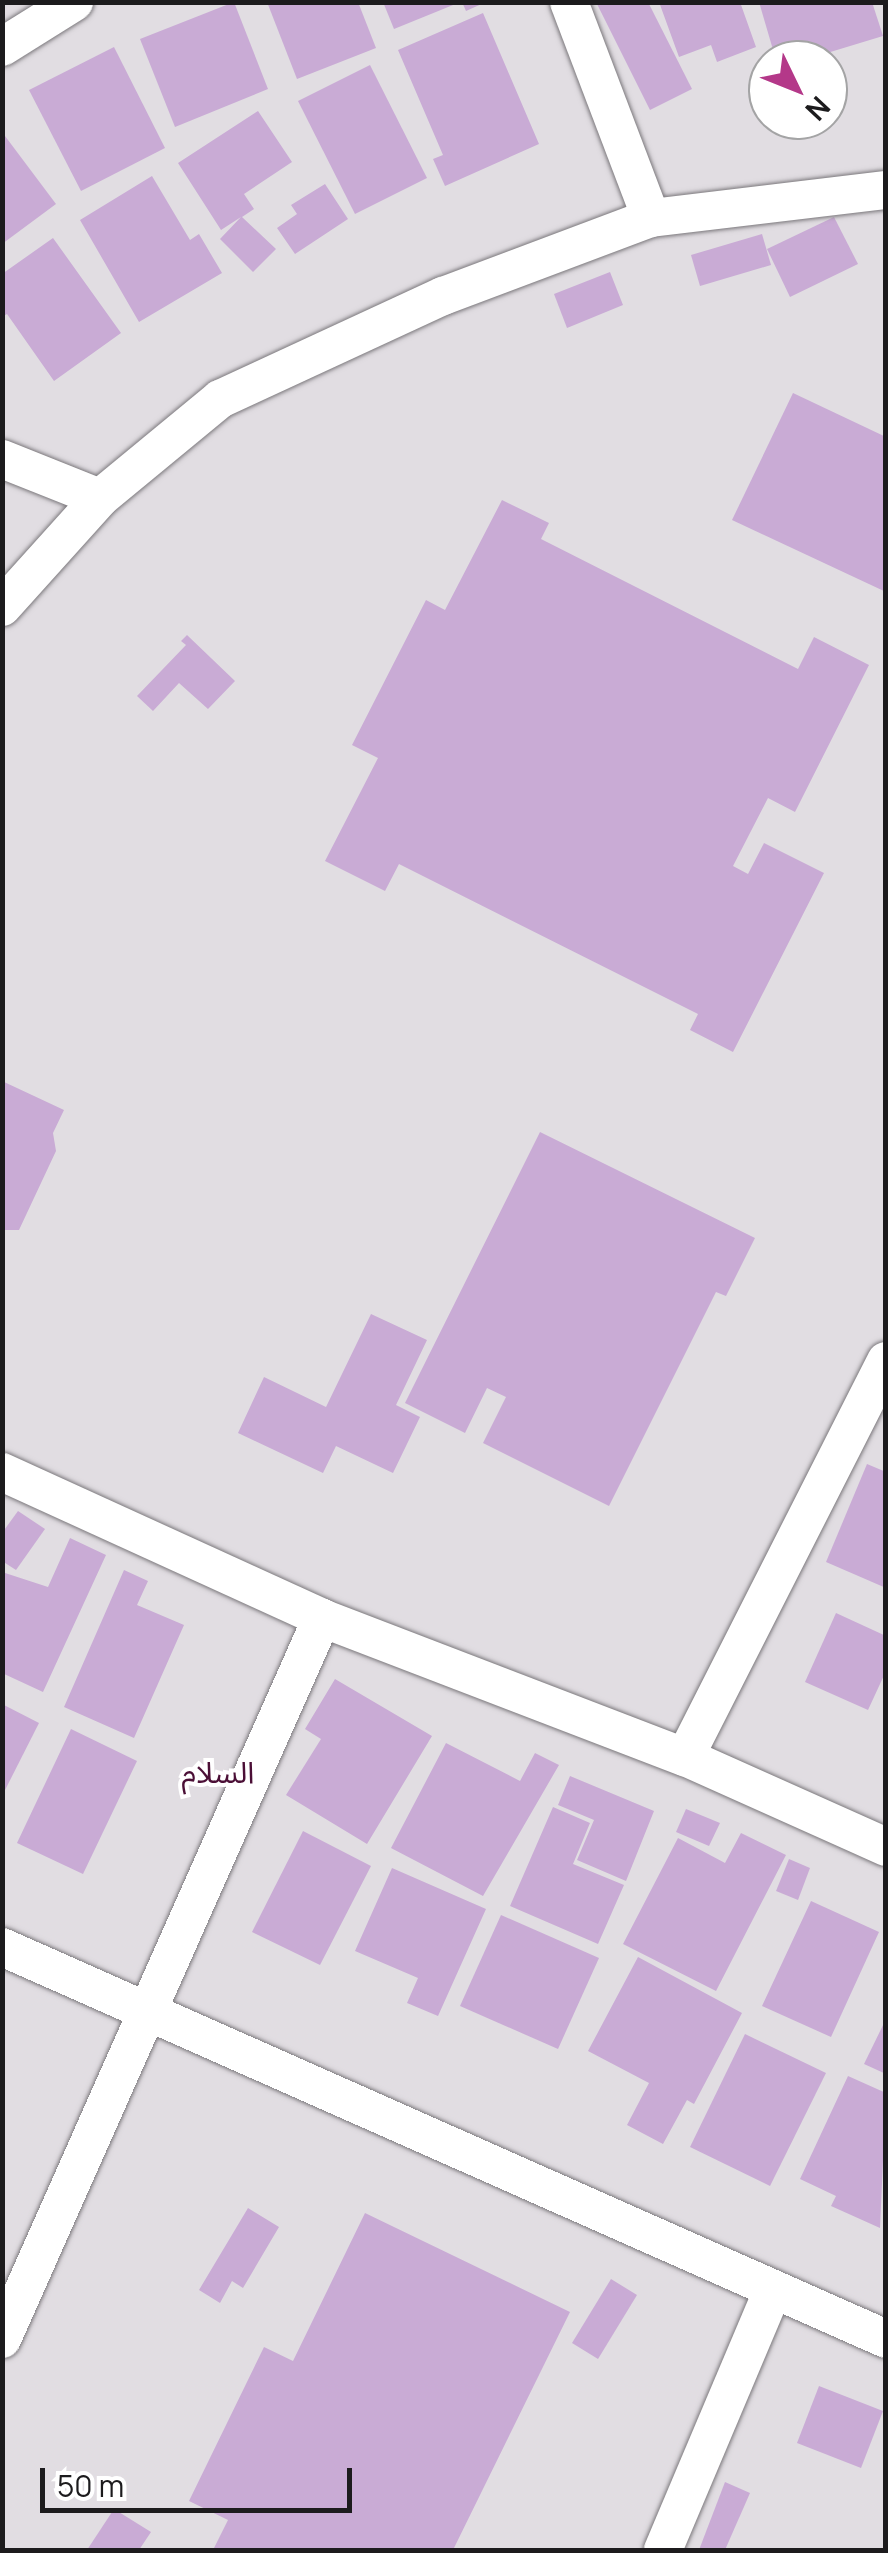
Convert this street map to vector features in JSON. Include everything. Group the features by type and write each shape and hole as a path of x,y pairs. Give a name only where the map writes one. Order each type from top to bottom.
{"street":[{"path":"2,47 74,2"},
{"path":"569,2 650,218"},
{"path":"2,607 100,498 220,399 443,296 650,218 886,190"},
{"path":"2,459 100,498"},
{"path":"685,1757 878,1401 886,1361"},
{"path":"2,1472 322,1618 685,1757 886,1847"},
{"path":"2,2339 322,1618"},
{"path":"2,1947 886,2339"},
{"path":"663,2550 773,2289"}],"building":[{"path":"234,2 268,89 175,127 140,39"},
{"path":"267,2 358,2 376,48 297,79"},
{"path":"383,2 458,2 458,3 394,29"},
{"path":"462,2 486,2 466,11"},
{"path":"596,2 648,2 692,89 650,110"},
{"path":"659,2 740,2 754,40 748,40 748,50 717,62 711,45 679,57"},
{"path":"759,2 872,2 883,36 848,47 848,40 770,40"},
{"path":"483,13 539,144 445,186 433,159 443,155 398,50"},
{"path":"114,47 165,148 81,191 29,90"},
{"path":"370,65 427,178 355,214 298,101"},
{"path":"258,111 292,162 244,194 254,209 242,217 276,249 253,272 220,239 241,217 221,230 178,163"},
{"path":"2,132 56,204 2,244"},
{"path":"152,176 190,240 199,234 222,273 139,322 80,220"},
{"path":"325,184 348,219 295,254 277,228 297,214 291,205"},
{"path":"834,217 858,264 790,297 767,249"},
{"path":"762,234 771,265 700,286 691,255"},
{"path":"53,238 121,333 54,381 7,314 2,317 2,274"},
{"path":"610,272 623,305 567,328 554,294"},
{"path":"793,393 886,437 886,592 732,520"},
{"path":"502,500 549,523 541,539 798,669 814,637 869,665 795,812 768,798 733,866 748,874 764,843 824,873 733,1052 690,1030 698,1014 399,864 385,891 325,861 378,758 352,745 426,600 445,610"},
{"path":"187,635 235,681 208,709 179,683 153,711 137,696 186,645 181,641"},
{"path":"2,1081 64,1110 53,1133 56,1151 19,1230 2,1230"},
{"path":"540,1132 755,1238 726,1296 716,1292 609,1506 483,1443 506,1397 487,1388 465,1433 405,1403"},
{"path":"371,1314 427,1340 396,1405 420,1417 393,1473 336,1446 323,1473 238,1433 264,1377 326,1407"},
{"path":"867,1464 886,1472 886,1588 826,1562"},
{"path":"18,1511 45,1529 16,1570 2,1561 2,1533"},
{"path":"70,1538 106,1555 43,1692 2,1673 2,1572 48,1587"},
{"path":"124,1570 148,1581 137,1605 184,1625 134,1738 64,1707"},
{"path":"836,1613 886,1636 886,1671 868,1710 805,1682"},
{"path":"335,1679 432,1736 367,1844 286,1795 321,1739 305,1729"},
{"path":"2,1704 39,1723 2,1796"},
{"path":"71,1729 137,1761 83,1874 17,1843"},
{"path":"446,1743 520,1781 535,1753 559,1765 483,1896 391,1848"},
{"path":"570,1776 654,1811 626,1881 577,1860 594,1820 558,1805"},
{"path":"553,1807 590,1823 573,1864 624,1885 598,1944 510,1906"},
{"path":"686,1809 720,1823 709,1846 676,1832"},
{"path":"303,1831 371,1866 320,1965 252,1932"},
{"path":"741,1833 786,1855 716,1991 623,1944 678,1838 725,1863"},
{"path":"789,1859 810,1868 798,1900 776,1891"},
{"path":"392,1868 486,1909 438,2016 407,2003 418,1978 355,1951"},
{"path":"811,1901 879,1932 831,2037 762,2006"},
{"path":"501,1915 599,1958 558,2049 460,2006"},
{"path":"638,1957 742,2013 694,2104 687,2100 663,2144 627,2125 649,2083 588,2051"},
{"path":"886,2019 886,2074 864,2064"},
{"path":"745,2034 826,2073 770,2186 690,2147"},
{"path":"848,2076 886,2093 880,2228 831,2206 836,2196 800,2179"},
{"path":"248,2208 279,2227 243,2288 232,2281 220,2303 199,2290"},
{"path":"365,2213 570,2312 453,2550 213,2550 228,2520 189,2501 264,2347 293,2361"},
{"path":"611,2279 637,2295 598,2359 572,2343"},
{"path":"819,2386 883,2411 861,2468 797,2443"},
{"path":"725,2482 750,2493 725,2550 699,2550"},
{"path":"114,2509 151,2532 139,2550 87,2550"}],"district":[{"name":"السلام","path":"218,1772"}]}
